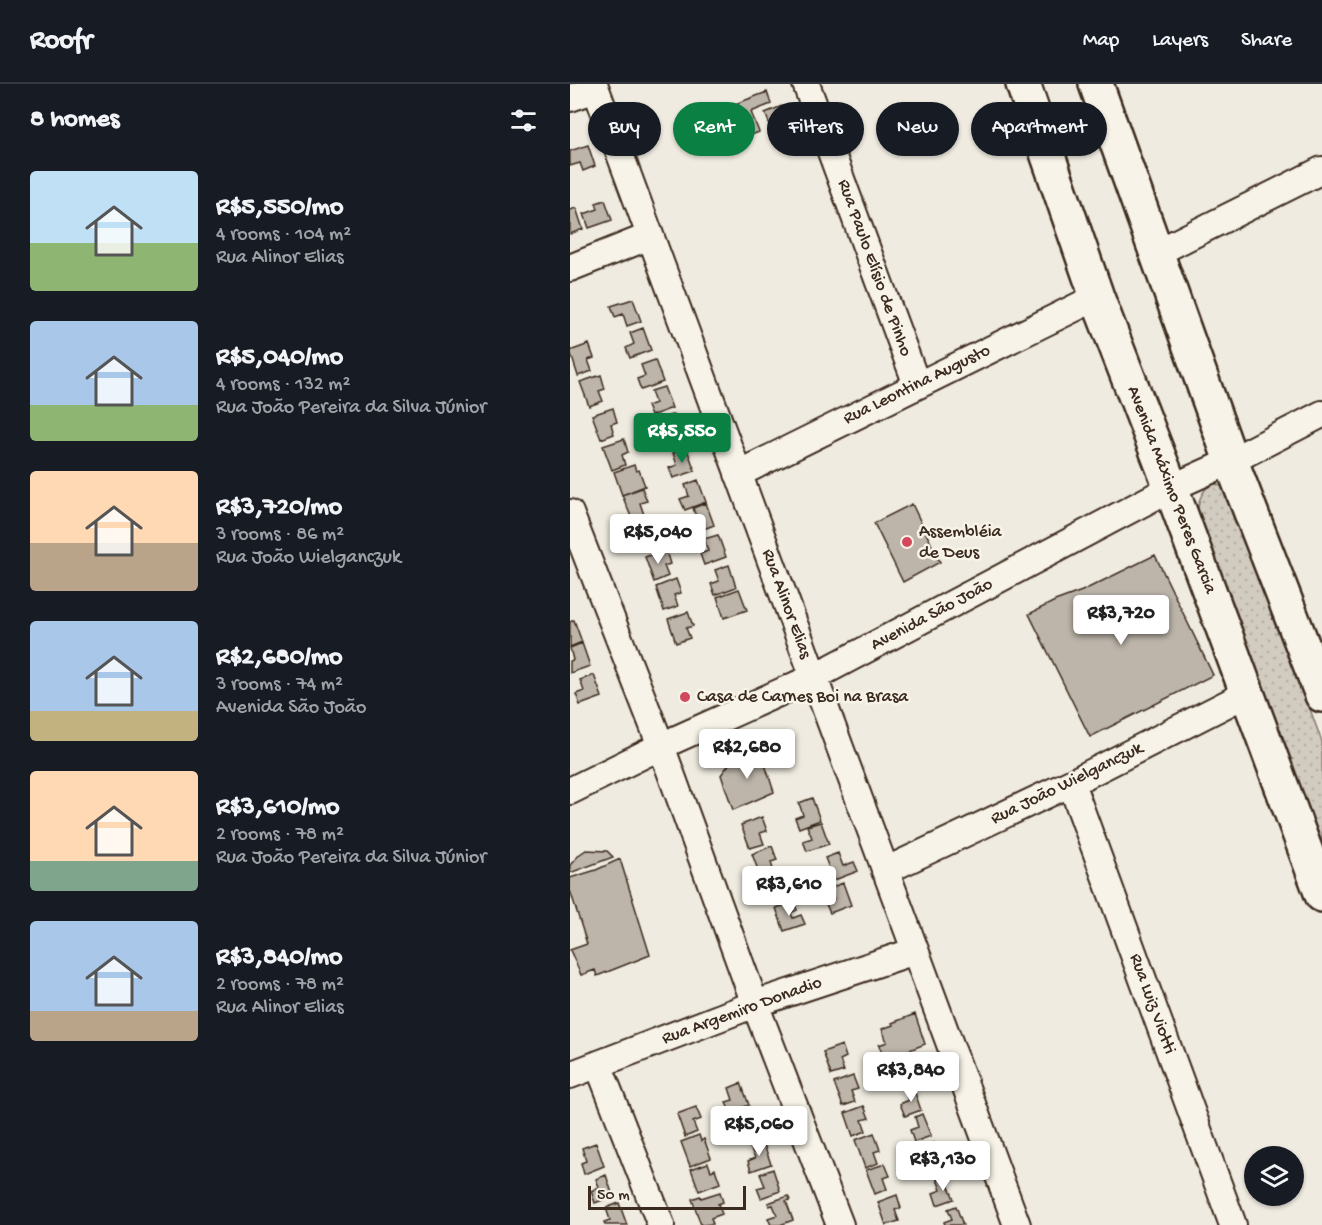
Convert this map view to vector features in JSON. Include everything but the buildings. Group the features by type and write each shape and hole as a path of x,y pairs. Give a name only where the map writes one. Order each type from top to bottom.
{"main road":[{"name":"Avenida Máximo Peres Garcia","path":"1023,84 1097,297 1171,488 1322,895"},
{"path":"1096,84 1231,461 1318,674"}],"street":[{"name":"Rua Paulo Elísio de Pinho","path":"806,84 917,385"},
{"path":"570,98 595,86"},
{"name":"Rua Alinor Elias","path":"595,86 1017,1225"},
{"path":"1156,253 1322,170"},
{"path":"570,268 650,236"},
{"name":"Rua Leontina Augusto","path":"738,474 1097,297"},
{"name":"Avenida São João","path":"570,791 661,746 813,678 1171,488 1231,461 1322,414"},
{"path":"570,513 661,746 755,1004 840,1225"},
{"name":"Rua João Wielganczuk","path":"885,871 1071,783 1248,693"},
{"name":"Rua Luiz Viotti","path":"1071,783 1233,1225"},
{"name":"Rua Argemiro Donadio","path":"570,1075 755,1004 915,951"},
{"path":"598,1064 661,1225"}],"shaded area":[{"path":"1216,484 1223,487 1233,499 1322,742 1322,844 1198,514 1202,495 1209,485"}],"place":[{"name":"Assembléia de Deus","path":"907,542"},
{"name":"Casa de Carnes Boi na Brasa","path":"685,697"}]}
